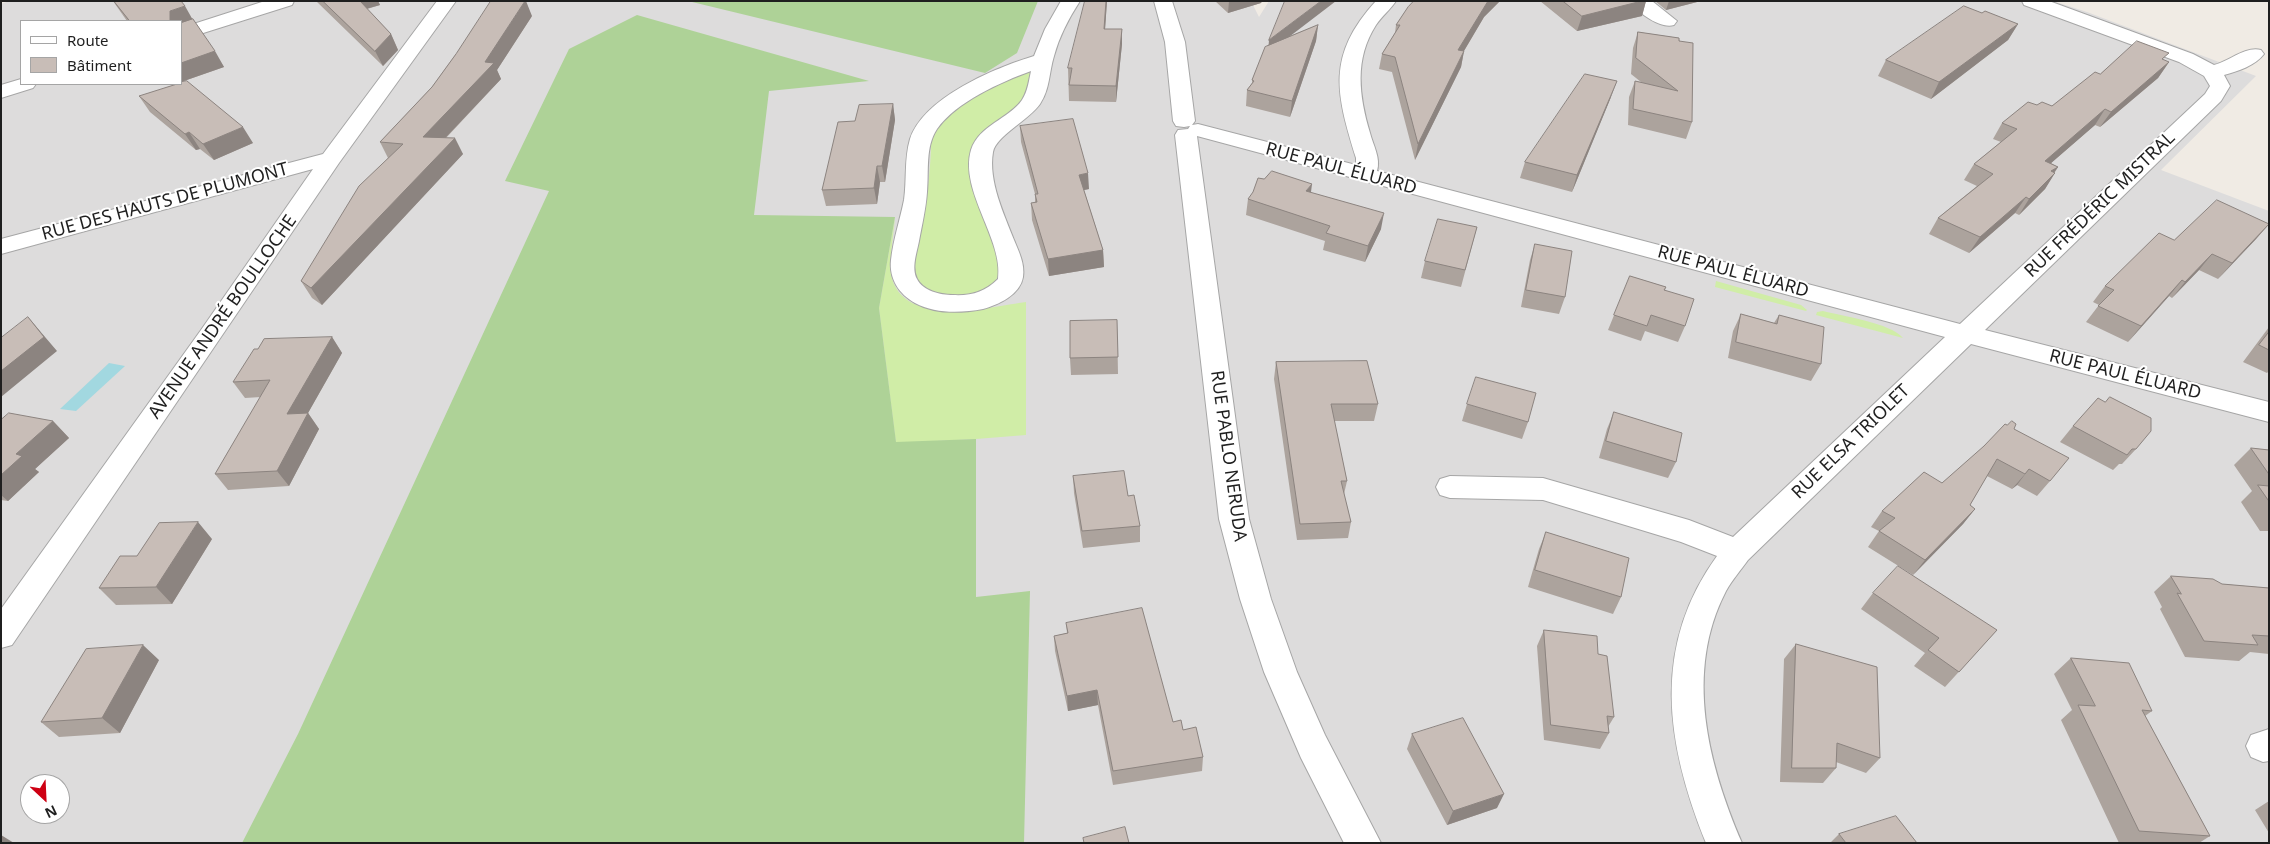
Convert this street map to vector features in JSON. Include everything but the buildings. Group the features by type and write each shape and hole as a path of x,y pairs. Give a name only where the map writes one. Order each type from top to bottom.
{"street":[{"path":"182,34 285,1"},
{"name":"AVENUE ANDRÉ BOULLOCHE","path":"1,635 205,344 330,160 447,1"},
{"path":"1043,60 1023,65 965,95 933,120 924,133 920,147 916,193 902,265 905,281 919,296 948,304 974,302 991,297 1004,290 1010,281 1011,267 991,209 982,173 982,150 985,142 995,132 1017,118 1031,103 1038,88 1043,60 1070,1"},
{"name":"RUE PABLO NERUDA","path":"1162,1 1174,42 1189,129 1234,519 1249,580 1272,648 1300,717 1363,843"},
{"path":"1364,176 1367,168 1367,158 1349,98 1348,68 1351,56 1365,28 1387,1"},
{"path":"1639,1 1667,21"},
{"path":"2031,1 2186,58 2212,72 2234,66 2254,54"},
{"name":"RUE FRÉDÉRIC MISTRAL","path":"1966,334 2214,97 2220,86 2212,72"},
{"path":"1,92 23,85"},
{"name":"RUE PAUL ÉLUARD","path":"1189,129 2269,412"},
{"name":"RUE DES HAUTS DE PLUMONT","path":"1,247 304,164 330,160"},
{"name":"RUE ELSA TRIOLET","path":"1724,843 1699,778 1686,706 1692,638 1708,594 1721,570 1737,551 1956,340 1966,334"},
{"path":"1450,486 1543,488 1689,532 1737,551"}],"shaded area":[{"path":"9,1 1251,1 1259,17 1269,1 2053,1 2087,12 2256,76 2161,170 2269,211 2269,843 1,843 1,4"}],"green space":[{"path":"688,1 1038,1 1017,53 985,73"},
{"path":"637,15 869,81 769,91 754,215 895,217 879,308 896,442 976,439 976,597 1030,591 1024,843 242,843 298,734 549,191 505,181 569,49"},
{"path":"1033,70 1031,87 1025,99 981,135 975,143 970,156 996,255 998,275 993,284 984,290 972,294 958,296 932,292 921,286 915,278 912,263 925,203 930,168 931,141 938,128 948,116 974,95 1004,80"},
{"path":"895,217 891,274 898,291 911,302 928,308 970,310 1026,302 1026,435 896,443 879,308"},
{"path":"1716,281 1801,305 1807,310 1715,287"},
{"path":"1823,311 1877,324 1888,328 1903,338 1816,315 1817,312"}],"water":[{"path":"109,363 125,366 76,411 60,409"}]}
